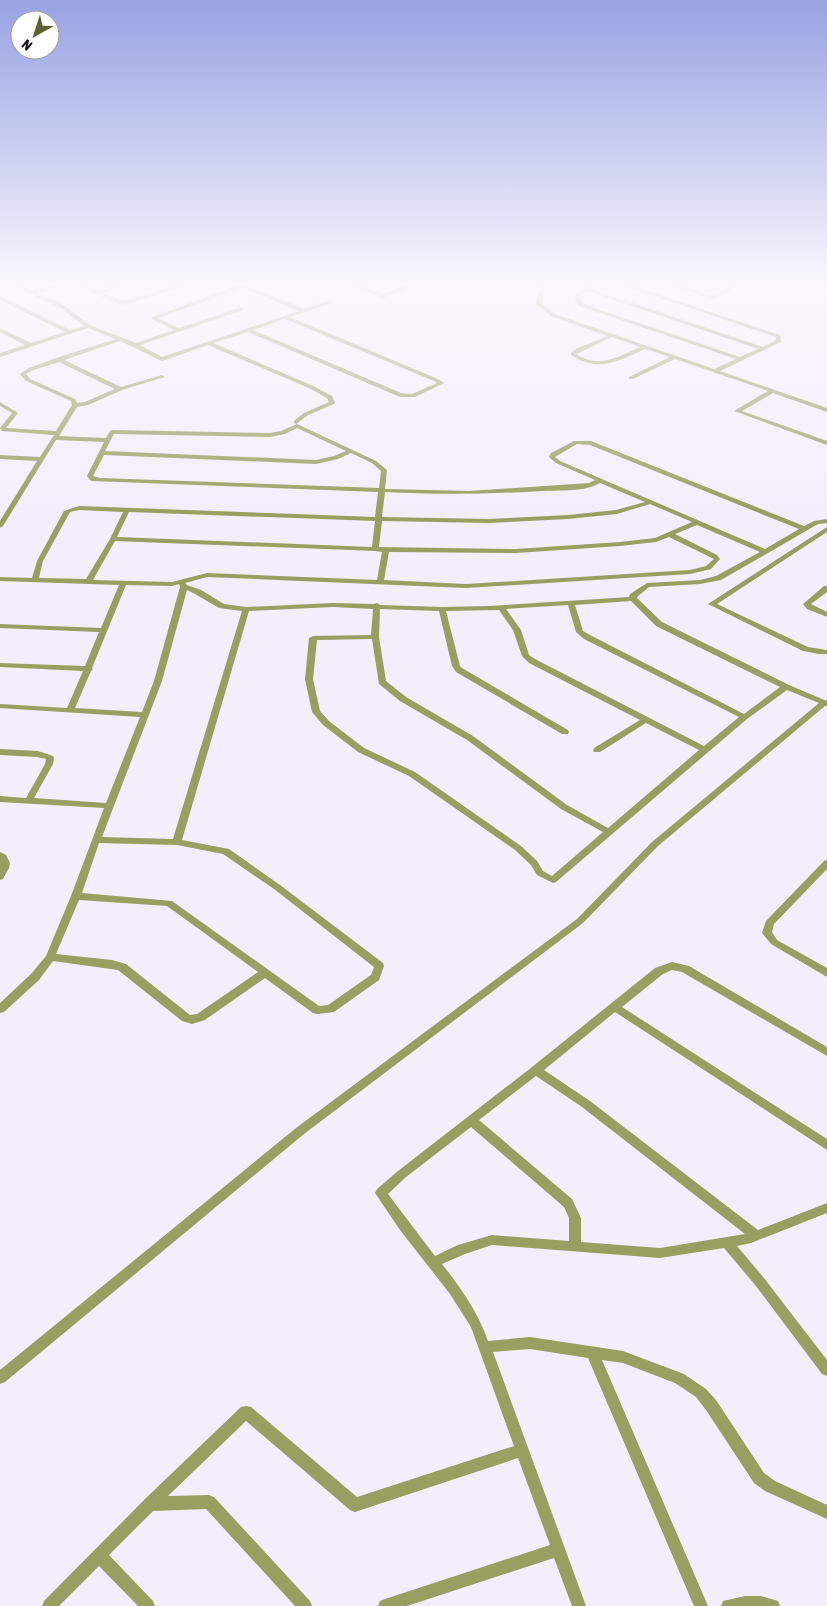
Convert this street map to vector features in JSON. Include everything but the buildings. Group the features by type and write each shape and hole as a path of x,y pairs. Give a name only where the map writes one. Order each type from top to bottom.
{"street":[{"path":"76,405 73,400 43,387 24,376 31,369 58,359 120,389"},
{"path":"245,359 330,397 332,403 306,414 296,422"},
{"path":"316,359 400,395 413,396 441,383 386,359"},
{"path":"584,359 593,363 604,364 616,359"},
{"path":"631,378 671,359"},
{"path":"681,359 827,410"},
{"path":"715,371 741,359"},
{"path":"76,405 86,404 120,389 162,377"},
{"path":"773,391 737,411 827,443"},
{"path":"0,404 15,412 3,428 4,430 107,440"},
{"path":"0,526 76,405"},
{"path":"375,549 383,490 384,470 374,462 297,426 282,433 270,435 112,432 90,476 94,480 383,490 453,493 584,486 600,480"},
{"path":"766,552 558,462 552,457 553,454 576,442 591,443 804,529"},
{"path":"102,453 316,462 336,458 351,451"},
{"path":"0,456 42,459"},
{"path":"35,580 40,561 67,511 79,508 433,521 488,521 568,517 617,512 651,502"},
{"path":"88,582 113,539 127,510"},
{"path":"633,599 633,596 647,585 708,581 766,552 816,522 827,520"},
{"path":"113,539 386,550 547,550 650,541 671,535 698,522"},
{"path":"827,529 712,604 806,648 827,652"},
{"path":"0,1009 35,977 50,957 76,896 158,681 182,585 192,578 207,575 466,586 690,572 715,564 717,560 715,556 671,535"},
{"path":"380,583 386,550"},
{"path":"0,579 182,585 222,606 246,609 333,604 442,609 570,604 633,599 659,624 826,704 655,844 580,921 300,1132 0,1378"},
{"path":"71,709 123,584"},
{"path":"827,588 807,604 814,610 827,615"},
{"path":"570,604 580,632 587,637 744,717"},
{"path":"377,605 375,637 382,682 403,699 470,738 564,807 609,832"},
{"path":"501,607 517,630 526,656 532,661 705,750"},
{"path":"177,842 246,609"},
{"path":"442,609 458,670 565,732"},
{"path":"0,626 105,630"},
{"path":"375,637 313,638 309,679 316,712 361,750 412,774 518,848 534,863 540,872 553,880 744,717 786,686"},
{"path":"0,665 89,669"},
{"path":"0,706 145,715"},
{"path":"596,750 645,720"},
{"path":"0,752 38,754 50,758 49,764 30,800"},
{"path":"0,799 109,806"},
{"path":"76,896 169,903 317,1010 330,1009 374,977 379,966 276,887 226,852 177,842 96,840"},
{"path":"0,855 6,863 0,877"},
{"path":"827,864 769,923 767,932 774,942 827,972"},
{"path":"50,957 112,964 122,967 186,1018 192,1020 201,1017 266,972"},
{"path":"579,1606 485,1347 463,1299 396,1216 381,1193 402,1174 659,971 667,967 676,966 685,969 827,1052"},
{"path":"614,1008 827,1144"},
{"path":"536,1070 586,1104 756,1235"},
{"path":"471,1120 568,1203 576,1217 575,1245"},
{"path":"434,1262 462,1248 492,1240 660,1253 751,1238 827,1208"},
{"path":"726,1242 760,1282 827,1370"},
{"path":"485,1347 530,1343 636,1360 691,1385 711,1405 759,1478 770,1486 827,1512"},
{"path":"592,1352 701,1606"},
{"path":"49,1606 150,1504 246,1412 355,1505 523,1450"},
{"path":"150,1504 209,1502 305,1606"},
{"path":"385,1606 559,1549"},
{"path":"99,1555 148,1606"},
{"path":"728,1606 750,1602 773,1606"}]}
